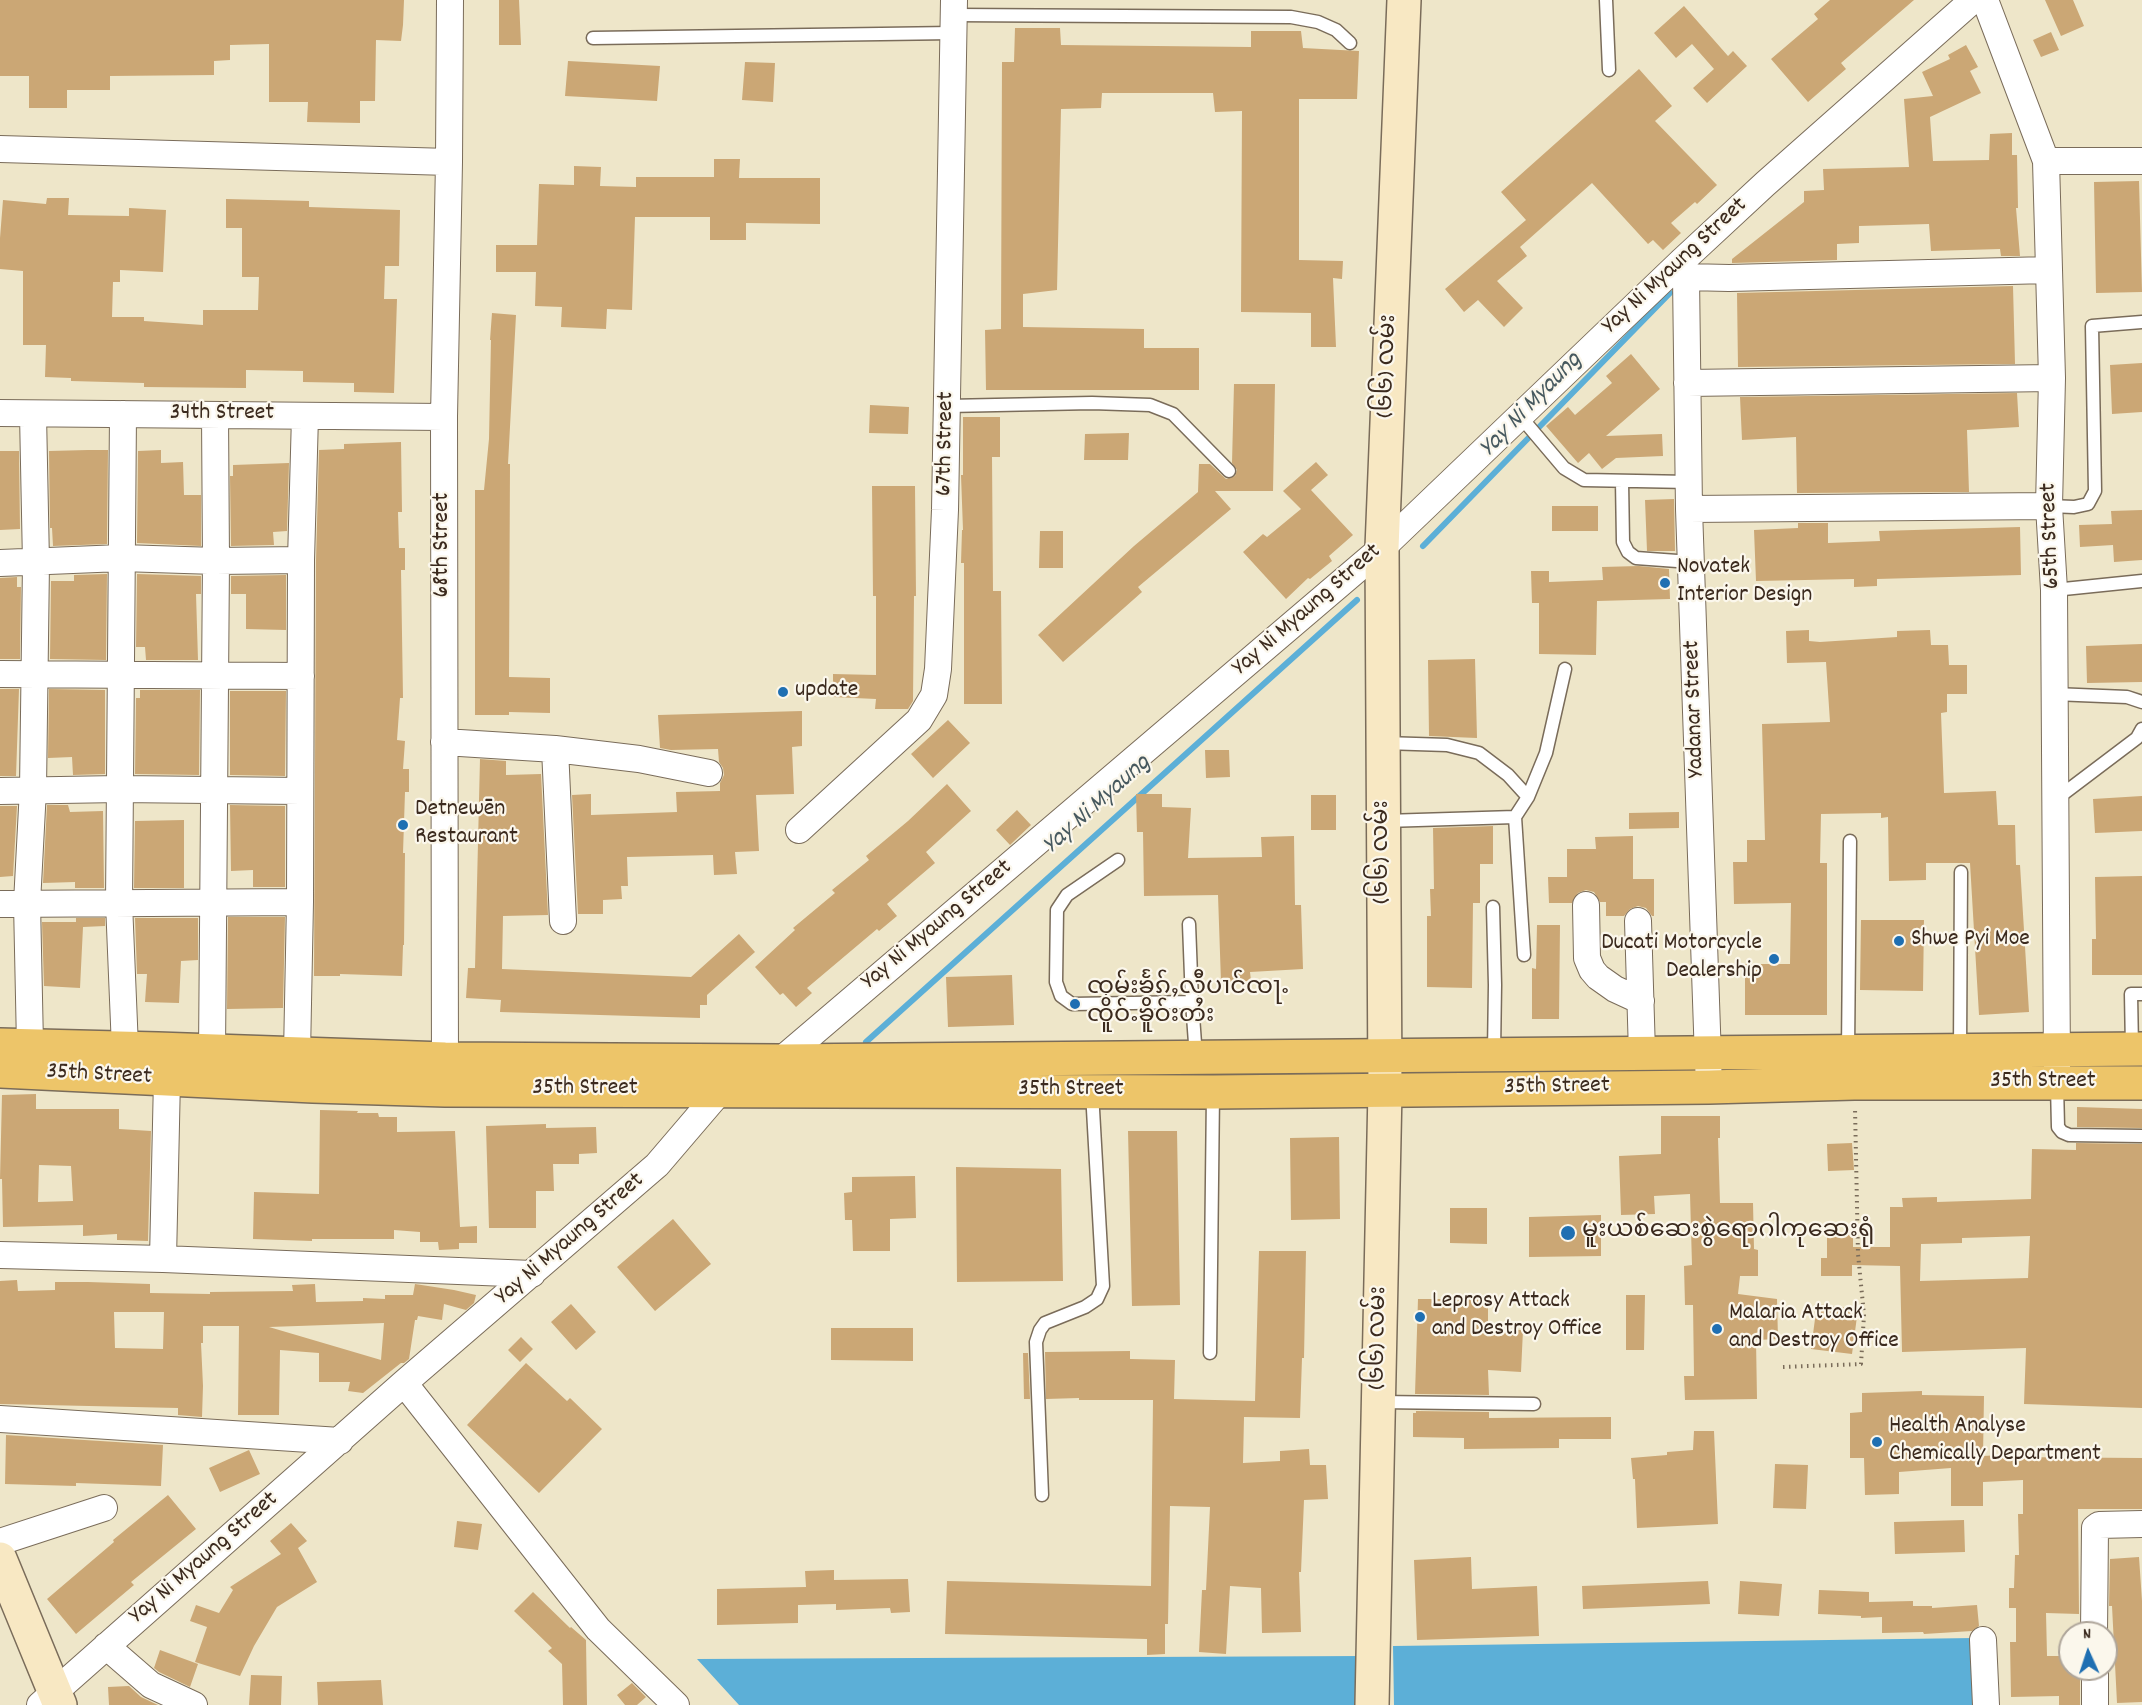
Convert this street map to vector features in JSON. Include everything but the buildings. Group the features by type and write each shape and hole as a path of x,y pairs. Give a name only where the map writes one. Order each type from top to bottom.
{"main road":[{"name":"35th Street","path":"15,1045 297,1054 445,1074 722,1089 1213,1092 1709,1087 1960,1051 2137,1049"},
{"name":"35th Street","path":"0,1071 167,1079 445,1074 780,1060 1707,1053 2057,1084 2142,1083"},
{"path":"1065,1057 1078,1091"}],"street":[{"name":"68th Street","path":"445,1074 444,417 450,0"},
{"name":"(၆၆) လမ်း","path":"1372,1705 1385,1090 1382,548 1404,0"},
{"name":"Yay Ni Myaung Street","path":"51,1701 106,1646 404,1383 657,1165 722,1089 780,1060 1382,548 1520,416 1684,269 1773,177 1981,0"},
{"name":"65th Street","path":"1981,0 2046,161 2052,378 2049,506 2054,590 2057,1084"},
{"name":"67th Street","path":"799,830 919,720 934,695 939,658 948,406 954,16"},
{"path":"0,149 449,162"},
{"path":"2046,161 2142,161"},
{"path":"1684,269 1729,278 2049,270"},
{"name":"Yadanar Street","path":"1684,269 1689,509 1709,1087"},
{"path":"1688,383 2052,378"},
{"name":"34th Street","path":"0,413 444,417"},
{"path":"15,1045 27,903 33,789 36,563 33,414"},
{"path":"123,414 119,903 125,1048"},
{"path":"212,1051 215,415"},
{"path":"297,1054 302,676 301,560 305,416"},
{"path":"1689,509 2049,506"},
{"path":"0,563 121,558 216,561 301,560"},
{"path":"0,674 302,676"},
{"path":"444,742 555,749 639,759 709,773"},
{"path":"555,749 562,921"},
{"path":"0,791 120,789 300,791"},
{"path":"0,904 300,902"},
{"path":"1586,905 1587,958 1592,970 1615,989 1641,1001"},
{"path":"1638,921 1642,1053"},
{"path":"163,1259 167,1079"},
{"path":"0,1255 163,1259 532,1274"},
{"path":"404,1383 598,1629 668,1703"},
{"path":"0,1419 340,1441"},
{"path":"0,1542 104,1508"},
{"path":"2094,1621 2095,1528 2099,1525 2142,1524"},
{"path":"0,1559 51,1701"},
{"path":"1983,1640 1986,1705"},
{"path":"106,1646 151,1685 194,1705"},
{"path":"2095,1681 2095,1705"}],"lane":[{"path":"1606,0 1609,70"},
{"path":"593,38 954,16 1291,17 1318,22 1336,30 1350,43"},
{"path":"2049,506 2074,507 2088,504 2095,491 2092,326 2142,322"},
{"path":"948,406 1092,403 1150,405 1173,414 1228,471"},
{"path":"1520,416 1564,468 1584,480 1689,482"},
{"path":"1622,481 1623,542 1628,552 1636,558 1691,562"},
{"path":"2054,590 2142,581"},
{"path":"1524,956 1515,817 1528,797 1546,753 1565,669"},
{"path":"2054,694 2127,697 2142,702"},
{"path":"2055,800 2137,738 2142,729"},
{"path":"1383,743 1447,745 1479,753 1508,775 1528,797"},
{"path":"1383,821 1515,817"},
{"path":"1850,841 1851,1067"},
{"path":"1118,860 1067,895 1057,910 1056,982 1061,996 1072,1004 1192,1002"},
{"path":"1960,1051 1961,872"},
{"path":"1493,907 1494,1054"},
{"path":"1189,924 1196,1058"},
{"path":"2137,1049 2131,994 2142,994"},
{"path":"2057,1084 2058,1127 2062,1132 2069,1135 2142,1136"},
{"path":"1042,1495 1036,1342 1045,1323 1085,1307 1097,1299 1103,1286 1078,1091"},
{"path":"1210,1353 1213,1092"},
{"path":"1379,1402 1534,1404"}],"path":[{"path":"1782,1367 1862,1364 1864,1315 1858,1254 1851,1067"}],"water":[{"path":"1974,1638 1975,1705 1394,1705 1393,1646"},
{"path":"1364,1656 1364,1705 739,1705 697,1659"}],"waterway":[{"name":"Yay Ni Myaung","path":"1423,546 1670,293"},
{"name":"Yay Ni Myaung","path":"866,1042 1357,600"}],"place":[{"name":"Novatek Interior Design","path":"1665,583"},
{"name":"update","path":"783,692"},
{"name":"Detnewēn Restaurant","path":"403,825"},
{"name":"Shwe Pyi Moe","path":"1899,941"},
{"name":"Ducati Motorcycle Dealership","path":"1774,959"},
{"name":"ၸုမ်းၶႅၵ်ႇလီပၢင်ၸႃႉ ၸိူဝ်ႉၶိူဝ်းတႆး","path":"1075,1004"},
{"name":"မူးယစ်ဆေးစွဲရောဂါကုဆေးရုံ","path":"1568,1233"},
{"name":"Leprosy Attack and Destroy Office","path":"1420,1317"},
{"name":"Malaria Attack and Destroy Office","path":"1717,1329"},
{"name":"Health Analyse Chemically Department","path":"1877,1442"}]}
